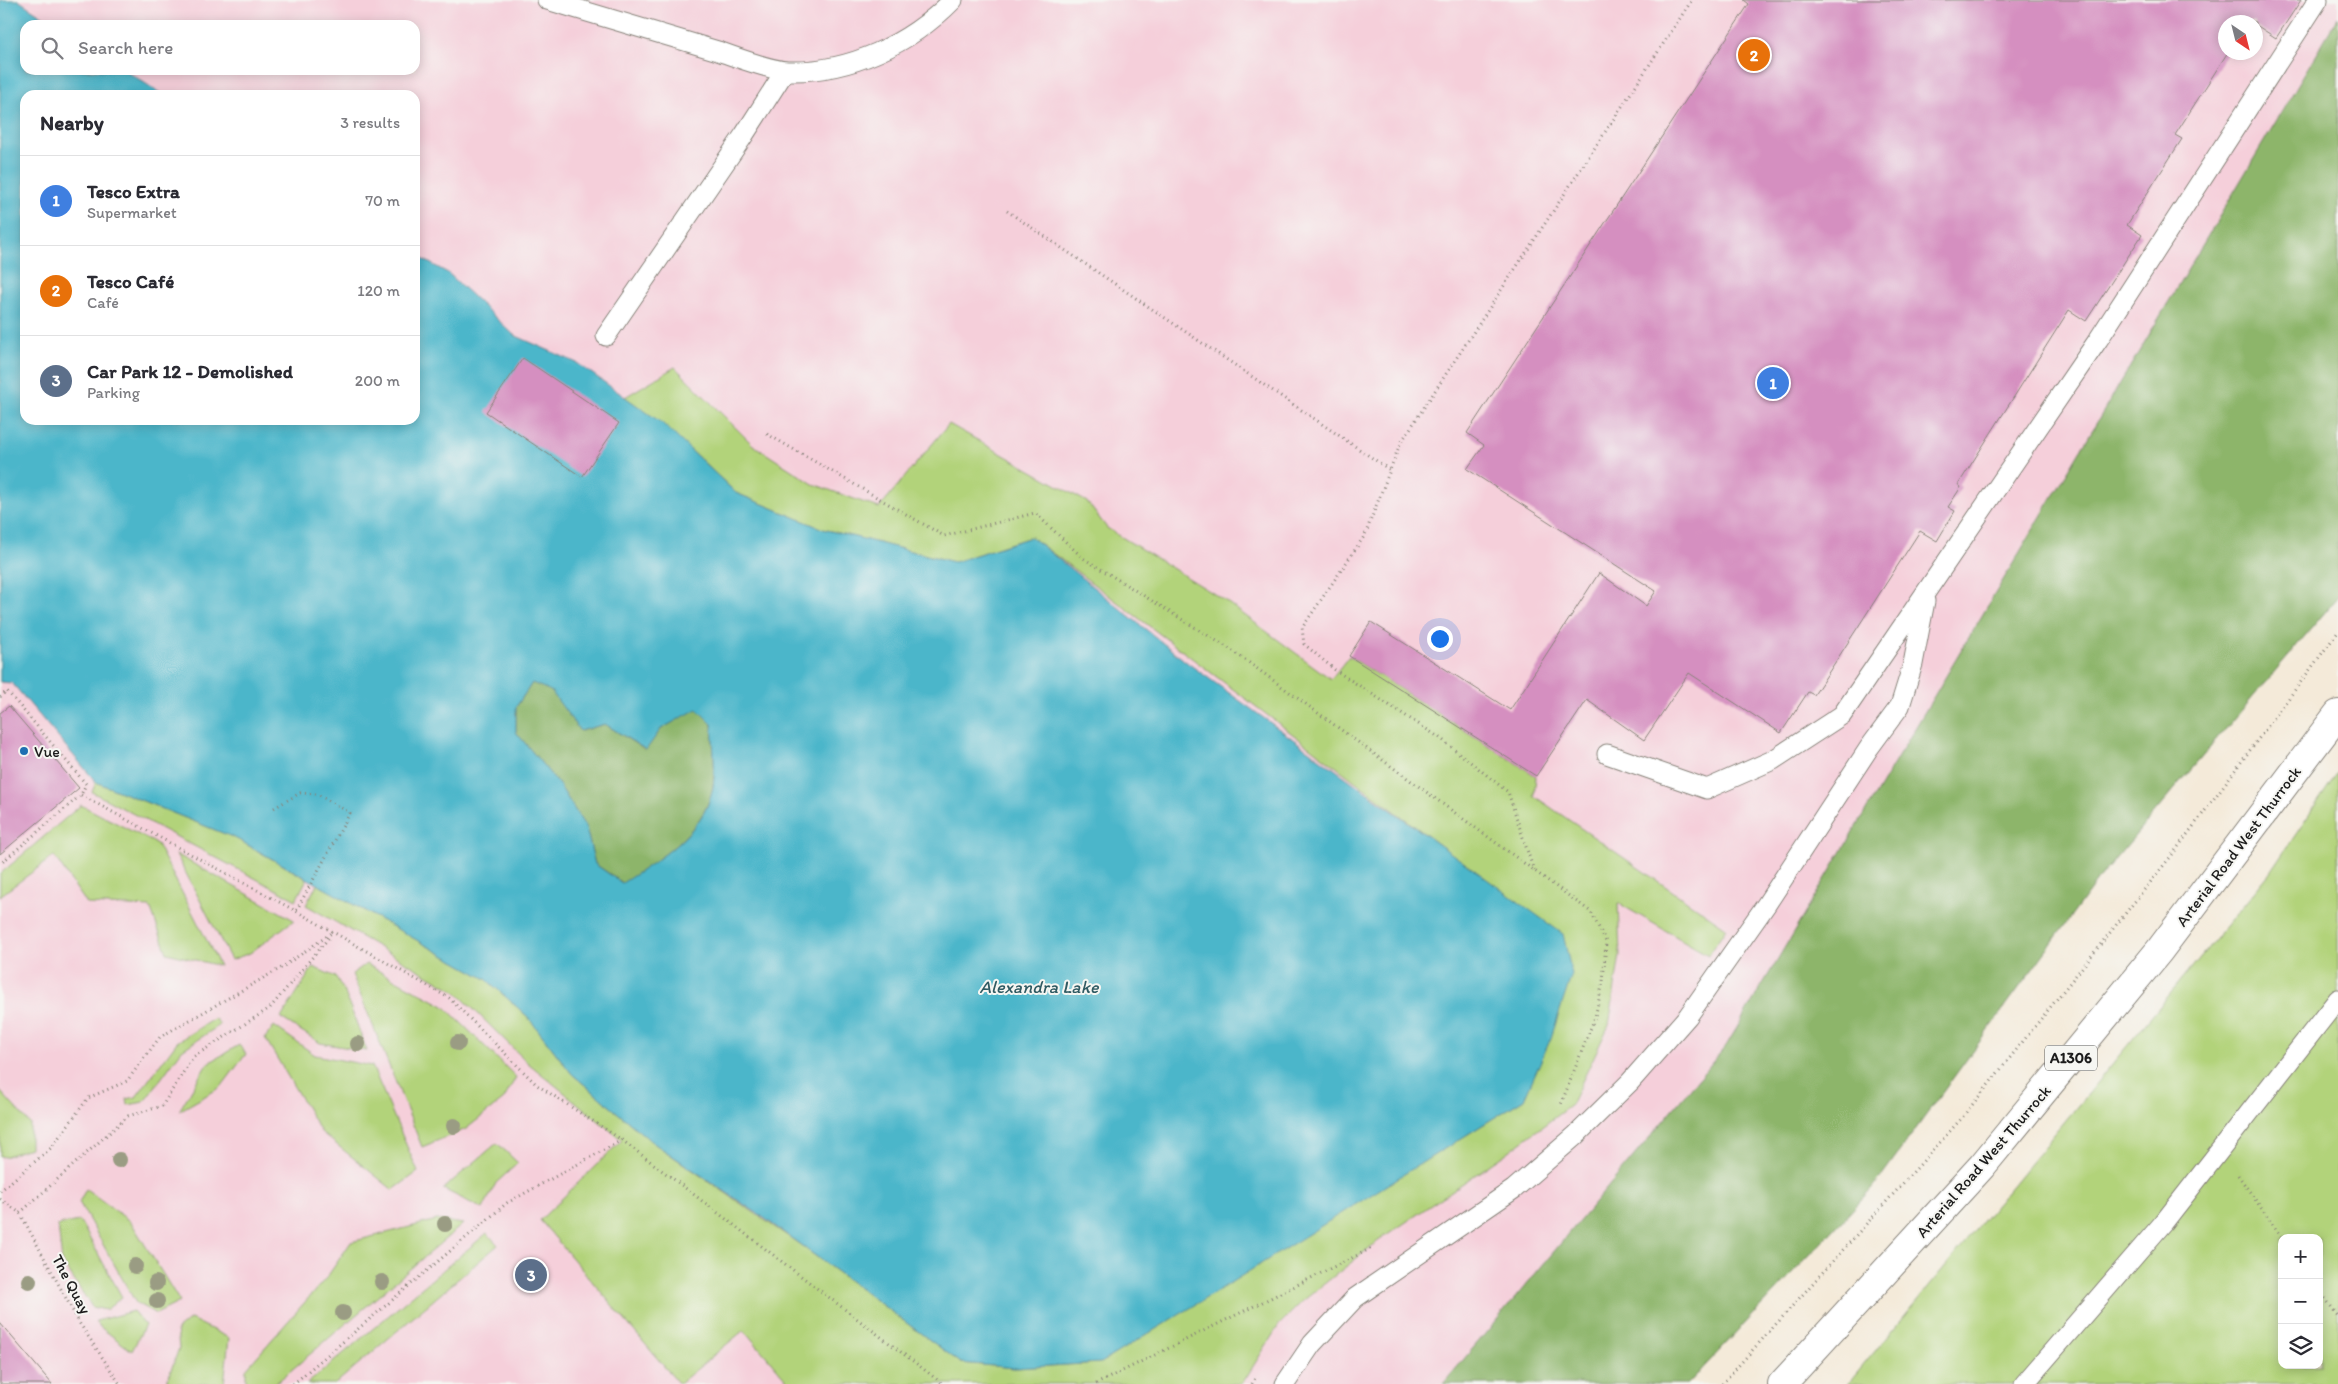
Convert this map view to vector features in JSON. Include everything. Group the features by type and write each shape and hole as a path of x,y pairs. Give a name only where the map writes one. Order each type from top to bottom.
{"main road":[{"name":"Arterial Road West Thurrock","path":"1782,1384 1988,1158 2159,951 2338,714"}],"lane":[{"path":"547,0 785,71 830,69 876,54 910,36 939,14 953,0"},
{"path":"1607,754 1707,789 1772,760 1842,715 2098,340 2318,0"},
{"path":"606,336 739,143 785,71"},
{"path":"1285,1384 1312,1344 1355,1298 1521,1183 1575,1136 1616,1096 1688,1016 1766,906 1869,748 1900,706 1913,664 1926,594"},
{"path":"2024,1384 2164,1222 2338,999"}],"path":[{"path":"1534,871 1508,792 1440,738 1335,670 1304,644 1302,628 1364,535 1400,444 1692,0"},
{"path":"1006,211 1390,470"},
{"path":"767,434 944,536 1035,513 1083,558 1233,651 1591,912 1606,942 1603,982 1596,1017 1559,1111"},
{"path":"1722,1384 1961,1119 2172,855 2338,632"},
{"path":"0,697 7,691 86,784 81,795 0,864"},
{"path":"274,808 300,793 317,794 350,813 296,911"},
{"path":"81,795 296,911 450,998 537,1085 622,1140 943,1384"},
{"path":"0,1191 51,1148 88,1098 126,1080 160,1037 281,968 333,932"},
{"path":"20,1213 128,1116 162,1106 194,1057 270,1008 333,932"},
{"path":"293,1384 507,1203 622,1140"},
{"path":"2220,1151 2279,1234"},
{"name":"The Quay","path":"0,1199 20,1213 80,1324 120,1384"},
{"path":"1096,1384 1380,1245 1366,1256"},
{"path":"2323,1295 2338,1316"},
{"path":"1252,1384 1259,1371"}],"shaded area":[{"path":"0,0 2338,0 2338,17 1726,1046 1443,1384 0,1384"}],"green space":[{"path":"2338,17 2338,597 2100,877 1872,1189 1688,1384 1443,1384 1726,1046"},
{"path":"675,367 753,445 813,484 879,508 949,424 1087,502 1107,528 1224,600 1331,679 1349,656 1536,776 1534,796 1726,928 1708,955 1618,903 1620,955 1609,1025 1571,1105 1504,1155 1377,1242 1304,1300 1279,1325 1242,1384 790,1384 744,1330 679,1384 540,1220 622,1140 528,1063 455,991 306,905 317,884 486,979 528,1017 572,1074 652,1142 799,1244 961,1363 1015,1368 1100,1363 1524,1099 1562,934 1445,849 1031,537 954,562 823,529 736,493 694,453 625,397"},
{"path":"532,683 551,690 580,731 605,724 645,750 661,729 697,708 712,724 714,778 711,796 704,812 682,840 653,863 623,883 595,864 586,828 560,786 516,732 516,707"},
{"path":"2338,772 2338,1384 1848,1384 2269,874"},
{"path":"96,782 235,838 307,879 296,900 92,792"},
{"path":"81,805 157,844 220,966 167,953 150,907 87,904 54,856 0,896 0,874"},
{"path":"176,854 294,920 250,953 231,960"},
{"path":"366,964 444,1006 516,1077 504,1099 466,1129 422,1147 352,974"},
{"path":"313,967 336,977 345,993 367,1051 320,1043 281,1018"},
{"path":"215,1018 220,1025 182,1050 144,1102 128,1105 127,1099 136,1097 177,1042"},
{"path":"274,1026 315,1055 372,1066 418,1172 393,1190 321,1132 265,1038"},
{"path":"239,1045 246,1054 221,1087 179,1111 207,1064"},
{"path":"0,1091 30,1124 30,1148 4,1157 0,1156"},
{"path":"497,1143 518,1163 496,1183 483,1209 443,1189"},
{"path":"86,1189 131,1222 180,1302 156,1314 136,1303 79,1202"},
{"path":"437,1220 463,1224 275,1384 246,1384 246,1369 327,1277 351,1242"},
{"path":"80,1221 122,1297 106,1310 92,1307 62,1262 58,1225"},
{"path":"487,1233 498,1245 335,1384 307,1384"},
{"path":"133,1311 145,1325 132,1351 100,1327 96,1321"},
{"path":"191,1319 229,1338 224,1384 166,1384 179,1348 177,1329"}],"water":[{"name":"Alexandra Lake","path":"0,0 18,0 48,20 20,20 20,75 133,75 155,90 20,90 20,425 420,425 420,258 448,273 514,335 577,363 662,423 736,493 823,529 954,562 1031,537 1189,664 1563,934 1572,974 1551,1038 1524,1099 1100,1363 1015,1368 961,1363 764,1218 652,1142 572,1074 528,1017 486,979 235,838 96,782 12,683 0,682","holes":["532,683 551,691 580,731 605,724 646,750 661,729 697,709 712,724 714,778 711,796 704,812 682,840 622,883 595,864 586,828 560,786 516,732 516,707"]}],"building":[{"path":"1744,0 2301,0 2276,38 2263,30 2263,15 2218,15 2218,60 2223,60 2175,135 2182,139 2127,225 2142,235 2086,321 2069,310 1958,485 1961,487 1948,507 1955,511 1937,541 1920,531 1814,695 1808,692 1781,733 1689,673 1644,740 1587,700 1536,776 1349,656 1371,622 1510,710 1599,573 1646,606 1656,591 1467,469 1484,445 1467,433 1749,4"},
{"path":"523,358 619,423 582,477 486,412"},
{"name":"Vue","path":"9,706 79,788 0,854 0,713"},
{"path":"0,1323 52,1384 0,1384"}],"place":[{"name":"Tesco Café","path":"1754,55"},
{"name":"Tesco Extra","path":"1773,383"},
{"name":"Vue","path":"24,751"},
{"name":"Car Park 12 - Demolished","path":"531,1275"}]}
